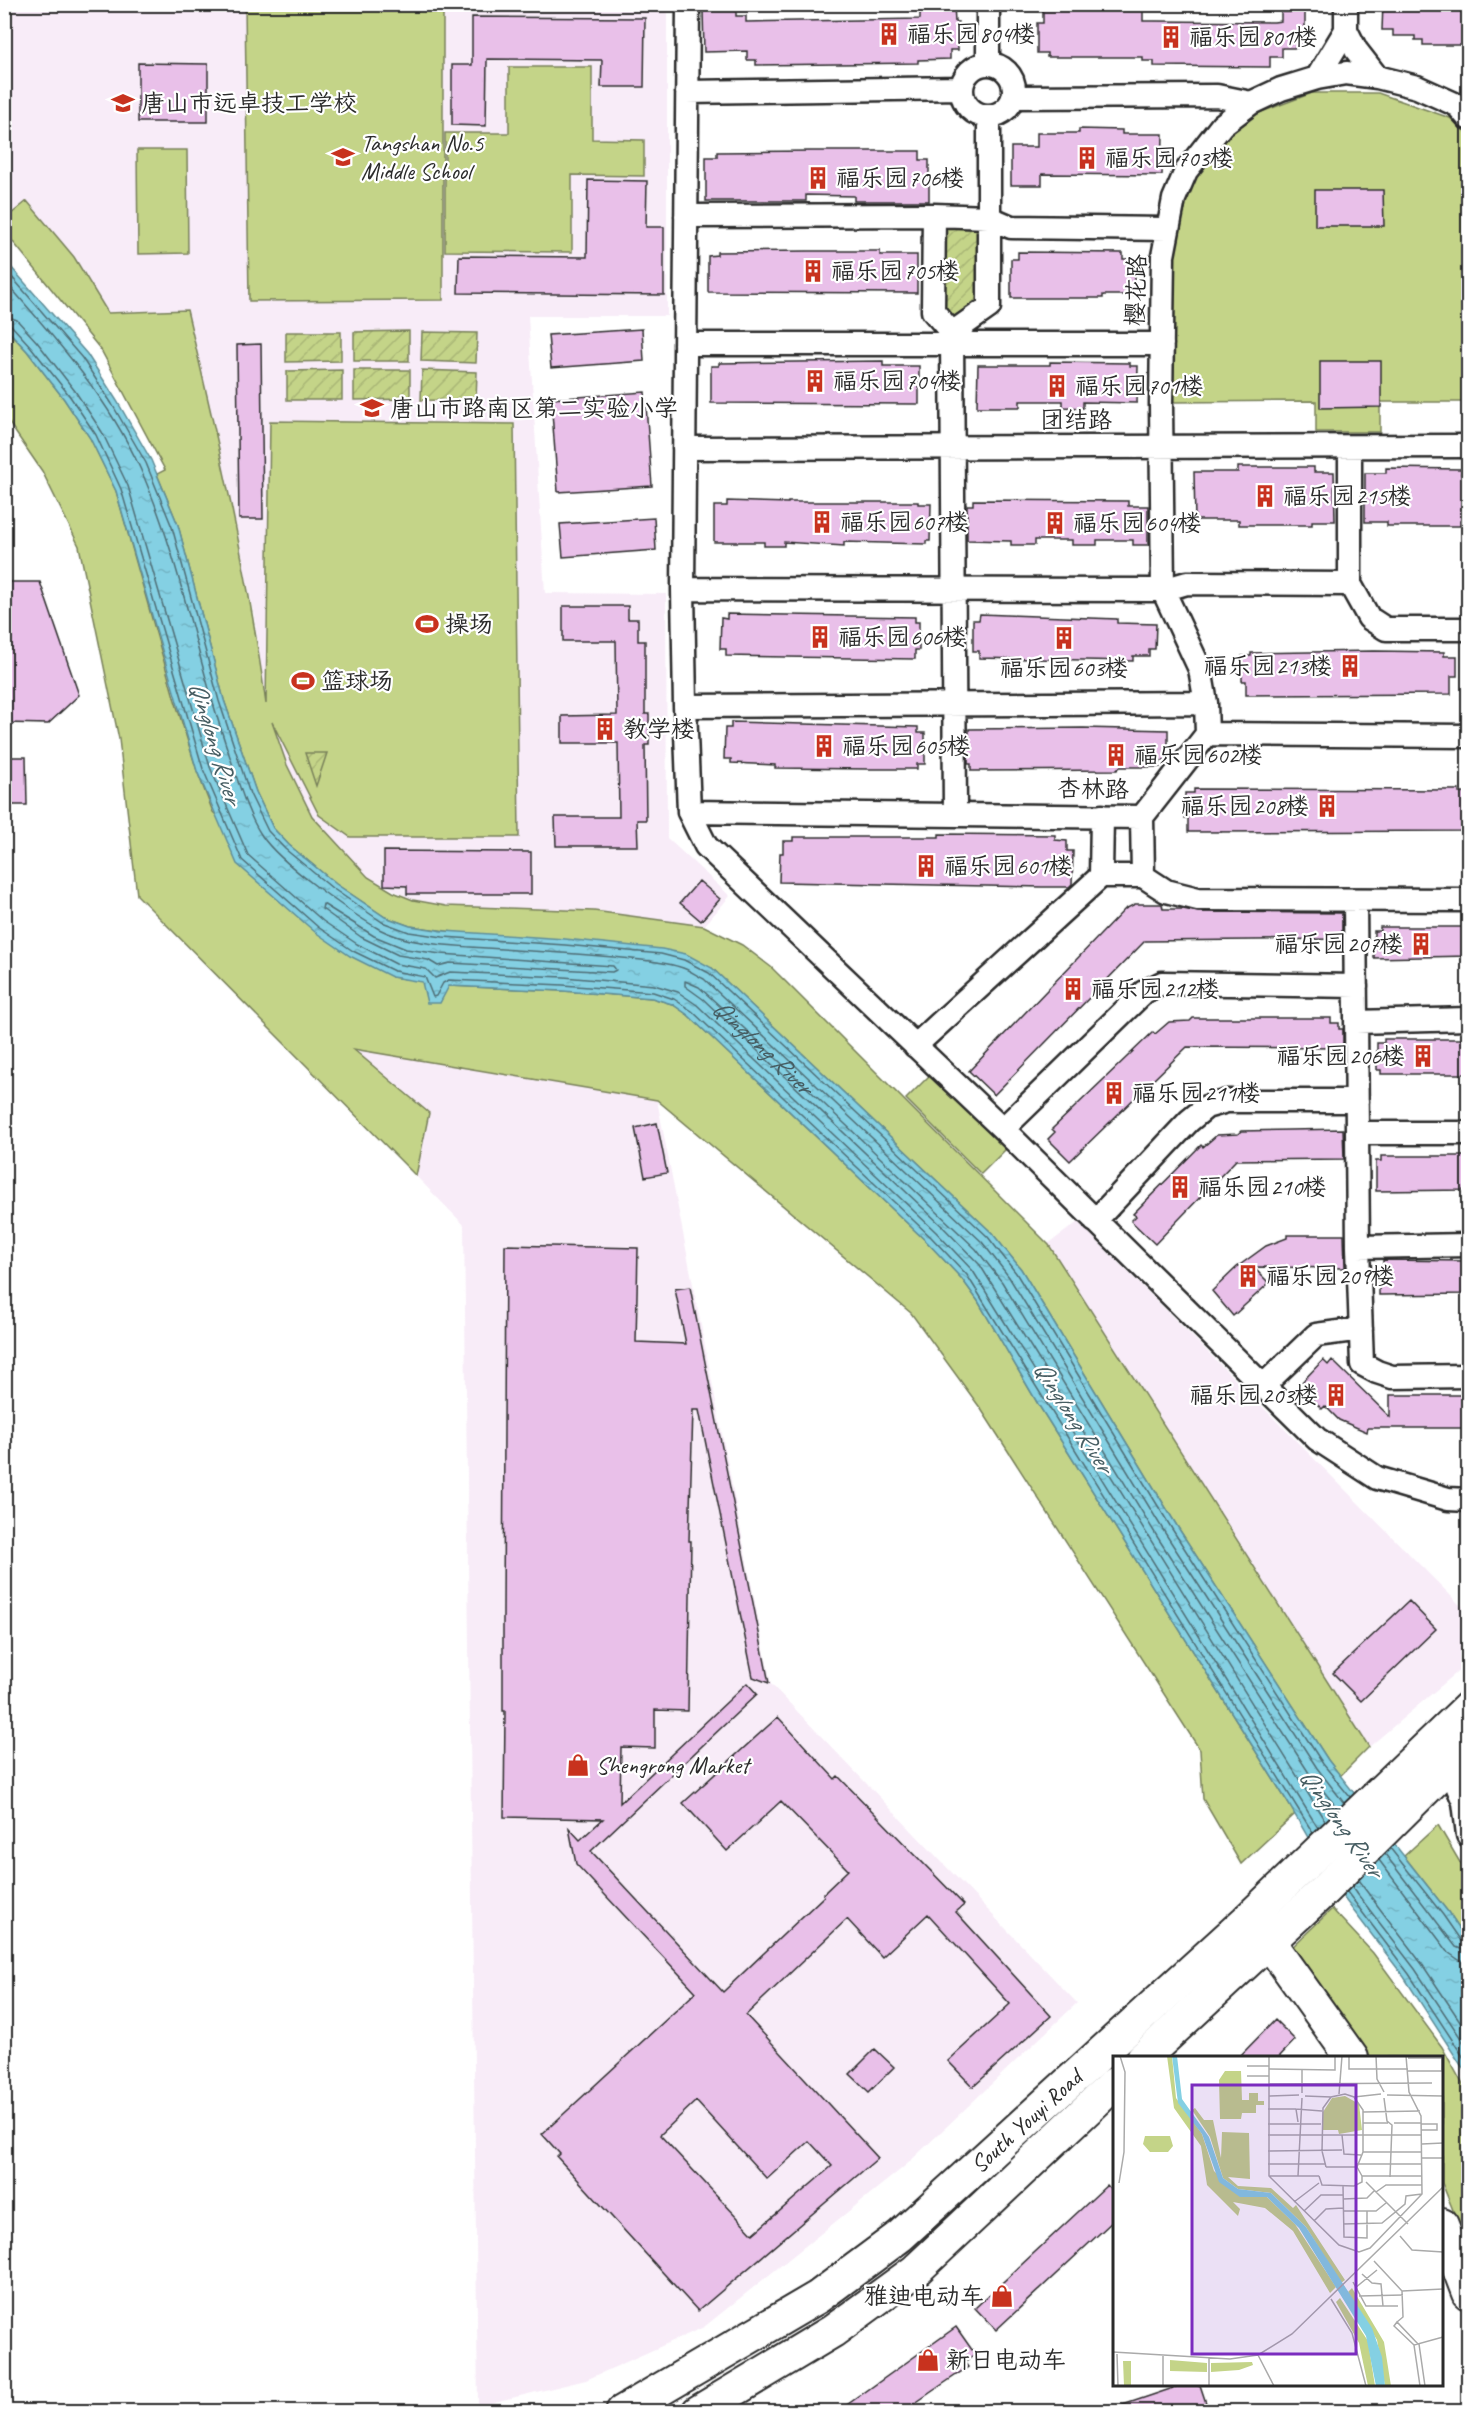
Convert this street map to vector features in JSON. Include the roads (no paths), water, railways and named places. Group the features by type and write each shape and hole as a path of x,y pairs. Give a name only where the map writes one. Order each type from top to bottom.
{"main road":[{"name":"South Youyi Road","path":"622,2412 818,2297 900,2236 1257,1932 1317,1898 1415,1779 1468,1708"},
{"name":"South Youyi Road","path":"1145,2056 1257,1932 1292,1878 1415,1779 1459,1756"},
{"path":"1257,1932 1350,2056"},
{"name":"South Youyi Road","path":"698,2412 832,2331 900,2283 1113,2085"},
{"path":"1443,2229 1468,2293"}],"street":[{"path":"688,4 682,589 689,812 706,846 1003,1129 1317,1439 1377,1479 1448,1499 1468,1500"},
{"path":"988,4 988,64"},
{"path":"1346,4 1346,30 1356,50 1377,77"},
{"path":"1317,78 1346,30"},
{"path":"988,64 1003,69 1009,74 1014,90 1013,98 1004,111 989,116 972,111 963,97 962,88 968,74 980,65 988,64"},
{"name":"樱花路","path":"1207,734 1206,703 1200,669 1163,590 1161,447 1163,256 1174,199 1186,171 1222,125 1251,103 1281,89 1317,78 1346,74 1377,77 1417,87 1465,107"},
{"path":"687,92 962,88"},
{"path":"1013,98 1217,96 1251,103"},
{"path":"952,339 989,307 989,116"},
{"path":"686,216 934,215 988,217 1011,227 1167,229"},
{"path":"934,215 933,311 952,339 955,813"},
{"path":"685,345 952,339 1162,345"},
{"name":"团结路","path":"684,448 1468,446"},
{"path":"1350,447 1350,584 1369,618 1386,629 1468,629"},
{"path":"682,589 1163,590 1187,583 1350,584"},
{"path":"685,706 1206,703"},
{"path":"1142,817 1207,734 1468,736"},
{"name":"杏林路","path":"689,812 955,813 1142,817 1143,876"},
{"path":"1101,876 1102,816"},
{"path":"915,1046 1101,876 1143,876 1166,891 1198,899 1468,900"},
{"path":"1355,900 1358,1247 1362,1364 1392,1377 1468,1376"},
{"path":"1003,1129 1144,992 1162,983 1356,986"},
{"path":"1356,1022 1468,1019"},
{"path":"1095,1221 1189,1121 1206,1107 1227,1101 1357,1101"},
{"path":"1357,1133 1468,1133"},
{"path":"1358,1247 1468,1245"},
{"path":"1264,1385 1316,1335 1361,1329"},
{"path":"1459,1756 1468,1827"}],"water":[{"name":"Qinglong River","path":"4,259 87,354 151,460 178,525 224,700 256,792 273,828 289,845 336,884 385,917 410,926 444,931 565,939 662,949 686,954 712,968 992,1233 1021,1269 1177,1526 1328,1760 1448,1912 1468,1942 1468,2076 1404,1977 1340,1893 1287,1801 1038,1404 978,1301 962,1279 927,1242 688,1015 672,1004 652,998 449,986 440,1003 427,1003 422,982 392,977 350,956 315,932 237,864 197,771 116,491 90,438 64,399 27,351 5,327"}],"place":[{"name":"福乐园804楼","path":"889,34"},
{"name":"福乐园801楼","path":"1171,37"},
{"name":"唐山市远卓技工学校","path":"123,103"},
{"name":"Tangshan No.5 Middle School","path":"343,157"},
{"name":"福乐园703楼","path":"1087,158"},
{"name":"福乐园706楼","path":"818,178"},
{"name":"福乐园705楼","path":"813,271"},
{"name":"福乐园704楼","path":"815,381"},
{"name":"福乐园701楼","path":"1057,386"},
{"name":"唐山市路南区第二实验小学","path":"372,408"},
{"name":"福乐园215楼","path":"1265,496"},
{"name":"福乐园607楼","path":"822,522"},
{"name":"福乐园604楼","path":"1055,523"},
{"name":"操场","path":"427,624"},
{"name":"福乐园606楼","path":"820,637"},
{"name":"福乐园603楼","path":"1064,638"},
{"name":"福乐园213楼","path":"1350,666"},
{"name":"篮球场","path":"303,681"},
{"name":"教学楼","path":"605,729"},
{"name":"福乐园605楼","path":"824,746"},
{"name":"福乐园602楼","path":"1116,755"},
{"name":"福乐园208楼","path":"1327,806"},
{"name":"福乐园601楼","path":"926,866"},
{"name":"福乐园207楼","path":"1421,944"},
{"name":"福乐园212楼","path":"1073,989"},
{"name":"福乐园206楼","path":"1423,1056"},
{"name":"福乐园211楼","path":"1114,1093"},
{"name":"福乐园210楼","path":"1180,1187"},
{"name":"福乐园209楼","path":"1248,1276"},
{"name":"福乐园203楼","path":"1336,1395"},
{"name":"Shengrong Market","path":"578,1765"},
{"name":"雅迪电动车","path":"1002,2296"},
{"name":"新日电动车","path":"928,2360"}]}
